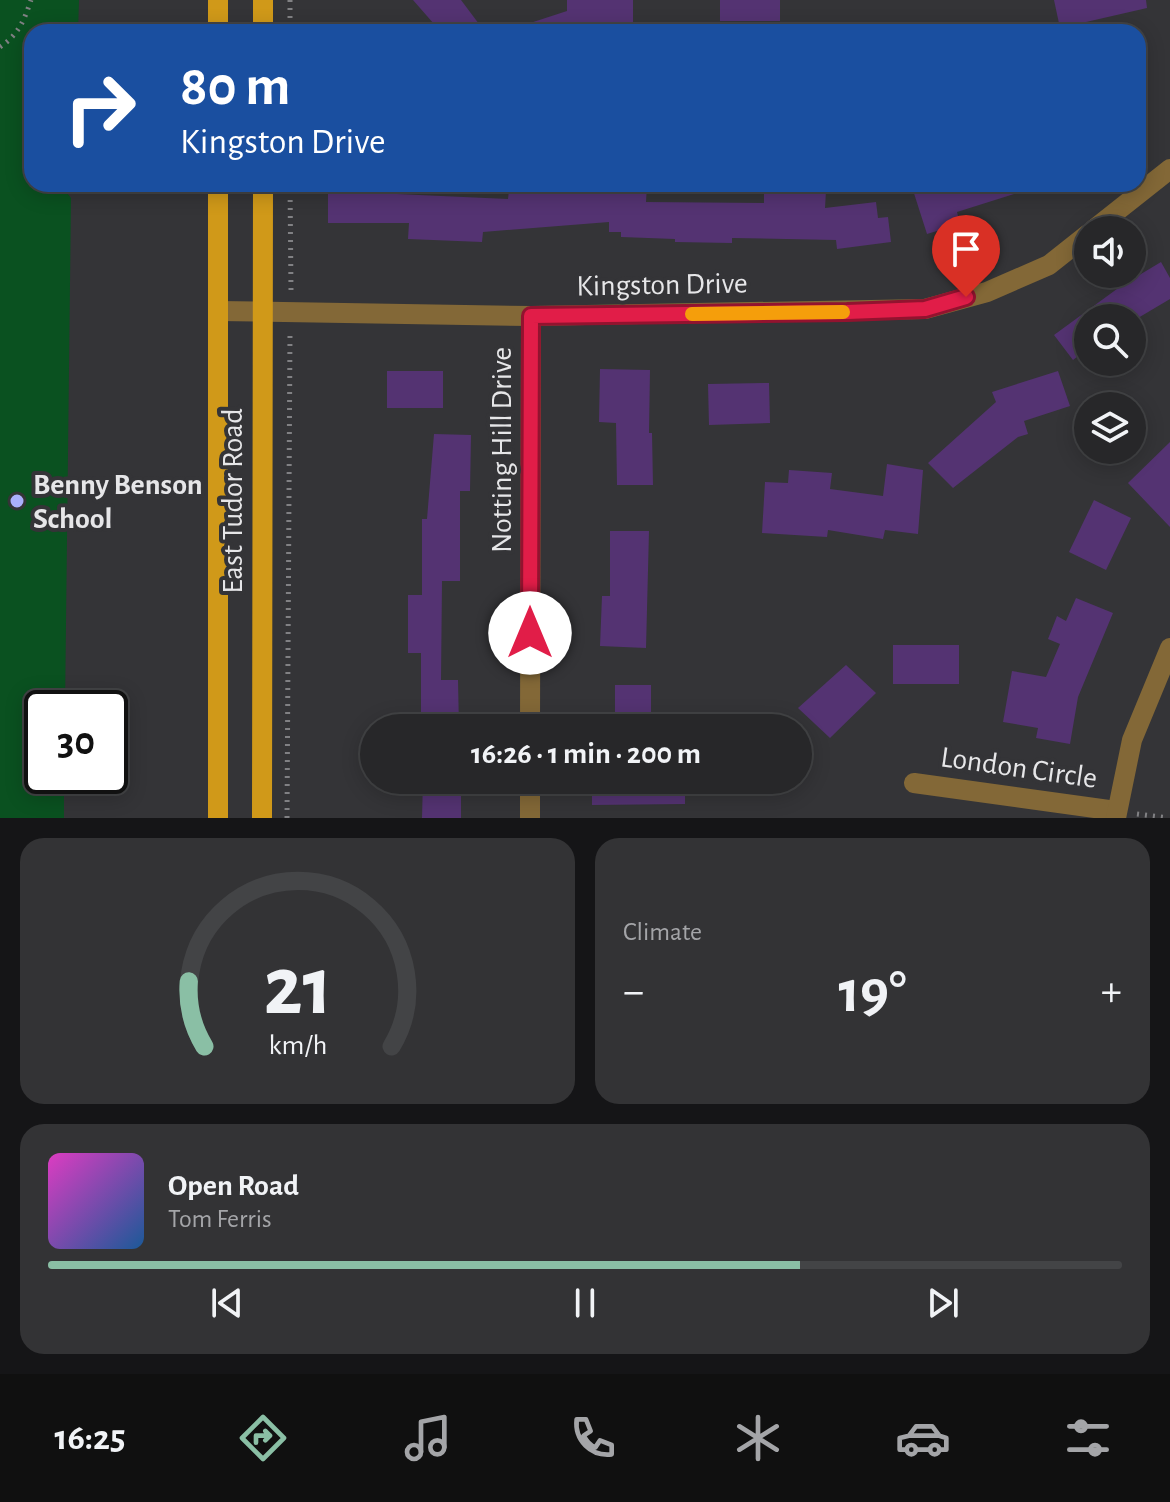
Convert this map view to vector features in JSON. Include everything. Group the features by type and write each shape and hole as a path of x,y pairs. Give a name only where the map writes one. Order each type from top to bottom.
{"main road":[{"path":"218,0 218,24"},
{"path":"263,0 263,24"},
{"name":"East Tudor Road","path":"218,192 218,818"},
{"name":"East Tudor Road","path":"262,818 263,192"}],"street":[{"path":"1146,188 1170,169"},
{"path":"1111,216 1141,192"},
{"name":"Kingston Drive","path":"218,311 531,316 925,309 987,292 1049,265 1074,245"},
{"name":"Notting Hill Drive","path":"530,714 531,316"},
{"path":"1116,814 1132,740 1170,648"},
{"name":"London Circle","path":"914,783 1116,814"},
{"path":"530,794 530,818"}],"path":[{"path":"0,47 19,30 31,0"},
{"path":"290,0 290,24"},
{"path":"287,818 290,192"}],"green space":[{"path":"0,0 79,0 78,24 24,24 24,192 66,192 71,198 65,690 24,690 24,794 64,794 64,818 0,818"}],"building":[{"path":"413,0 461,0 479,24 434,24"},
{"path":"567,0 633,0 633,24 527,24 567,11"},
{"path":"720,0 780,0 780,21 720,21"},
{"path":"1054,0 1146,0 1147,8 1077,24 1059,24"},
{"path":"328,192 397,192 508,199 509,192 647,192 646,202 764,203 764,192 826,192 825,208 876,202 878,218 888,217 891,242 837,249 836,240 732,238 732,243 675,242 675,239 621,237 621,232 609,232 609,222 483,232 482,242 408,239 409,223 328,223"},
{"path":"914,192 1020,192 957,212 960,224 927,234"},
{"path":"1161,262 1170,278 1170,299 1146,313 1146,304 1096,304 1118,288 1146,288 1146,271"},
{"path":"1074,320 1073,360 1054,335"},
{"path":"600,369 650,370 649,433 652,433 653,485 617,485 616,423 599,422"},
{"path":"387,371 443,371 443,408 387,408"},
{"path":"1058,371 1070,406 1024,421 1028,434 1018,437 953,488 928,463 996,402 992,392"},
{"path":"769,383 770,423 709,425 708,384"},
{"path":"434,434 471,435 470,491 460,491 460,581 442,581 441,680 458,680 459,714 421,714 421,653 408,653 408,595 422,595 422,519 427,519"},
{"path":"1170,442 1170,527 1128,483"},
{"path":"887,464 923,470 918,534 885,530 883,539 828,530 827,537 762,533 765,482 788,483 789,470 832,473 830,489 883,496"},
{"path":"1094,500 1131,518 1106,570 1069,552"},
{"path":"610,531 649,531 646,648 600,646 602,596 610,596"},
{"path":"1076,598 1113,613 1078,697 1070,744 1036,738 1038,728 1003,722 1012,671 1046,677 1060,644 1048,639 1057,616 1066,621"},
{"path":"893,645 959,645 959,684 893,684"},
{"path":"846,665 876,693 830,738 812,721 812,714 804,714 798,708"},
{"path":"615,685 651,685 651,714 615,714"},
{"path":"423,794 461,794 461,818 422,818"},
{"path":"592,794 685,794 685,804 592,805"}],"slow traffic":[{"path":"692,314 843,312"}],"place":[{"name":"Benny Benson School","path":"17,501"}],"route":[{"path":"530,633 531,316 925,309 966,297"}]}
